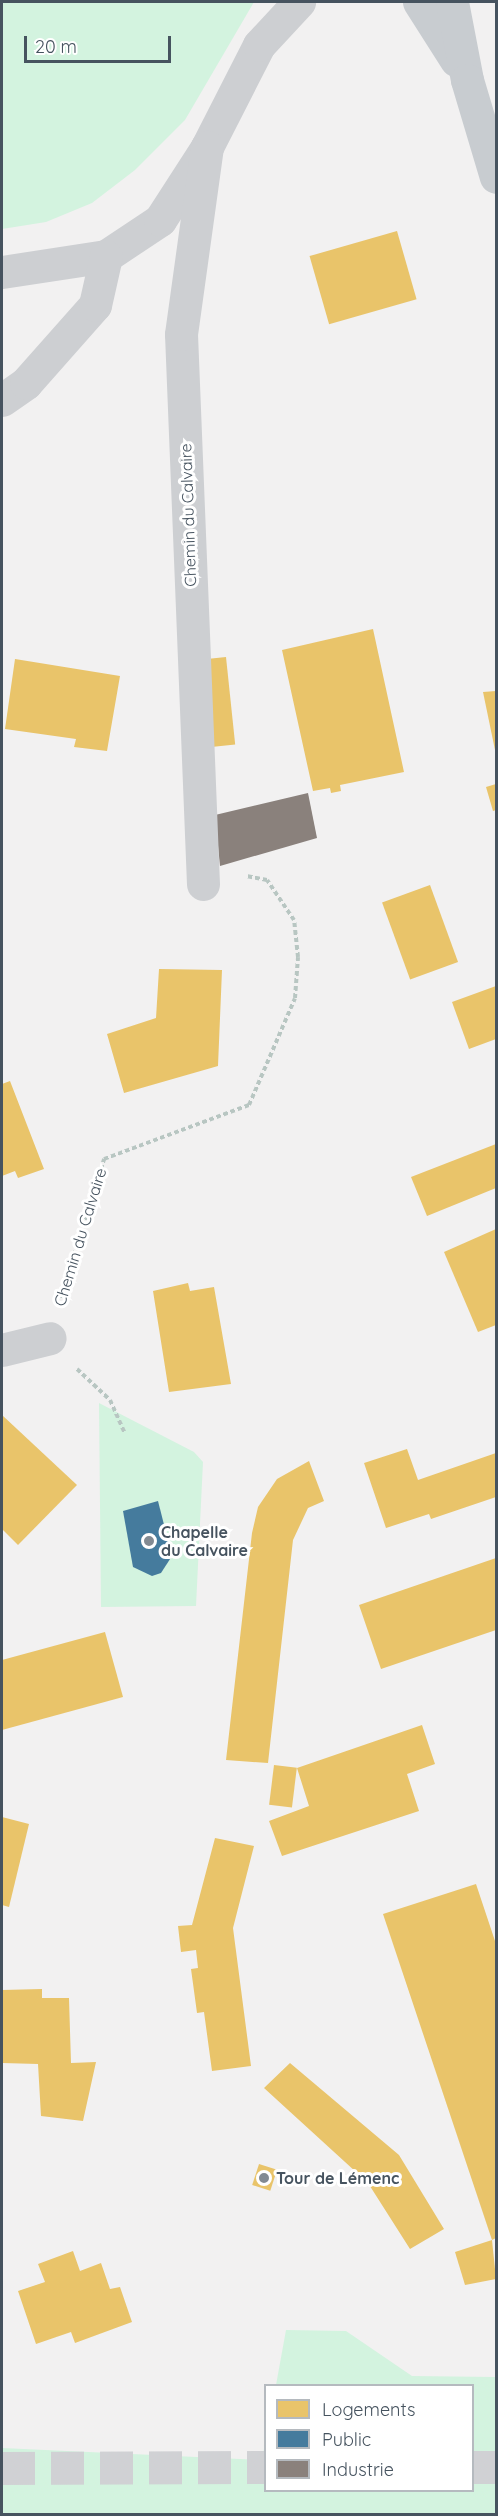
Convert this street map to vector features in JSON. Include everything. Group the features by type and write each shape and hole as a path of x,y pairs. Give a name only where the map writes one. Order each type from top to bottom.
{"main road":[{"path":"419,2 467,80"},
{"path":"452,2 467,80 496,177"}],"street":[{"path":"259,45 267,2"},
{"path":"2,272 106,256 159,220 207,147 259,45 299,2"},
{"name":"Chemin du Calvaire","path":"203,884 181,334 207,147"},
{"path":"2,400 26,383 95,305 106,256"},
{"path":"2,1350 50,1338"}],"path":[{"name":"Chemin du Calvaire","path":"50,1338 70,1256 104,1160 249,1105 295,998 298,957 294,920 267,880"},
{"path":"110,1400 125,1434"}],"green space":[{"path":"2,2 254,2 185,120 135,170 92,203 46,222 2,229"},
{"path":"99,1403 194,1452 203,1462 196,1606 101,1607"},
{"path":"286,2330 346,2331 412,2376 496,2377 496,2514 2,2514 2,2448 262,2460 264,2449 264,2492 474,2492 474,2384 276,2384"}],"building: Logements":[{"path":"397,231 417,299 329,324 310,256"},
{"path":"373,629 404,772 340,785 341,791 331,793 330,788 313,791 282,650"},
{"path":"226,657 235,745 211,747 202,660"},
{"path":"15,659 120,676 107,751 74,747 76,739 5,729"},
{"path":"496,691 496,750 495,750 483,692"},
{"path":"496,784 496,810 493,811 486,787"},
{"path":"430,885 458,962 410,979 382,902"},
{"path":"159,969 222,970 218,1066 124,1093 107,1034 156,1018"},
{"path":"496,986 496,1039 469,1049 452,1002"},
{"path":"10,1081 44,1169 18,1178 15,1171 2,1176 2,1084"},
{"path":"496,1144 496,1188 427,1216 411,1177"},
{"path":"496,1229 496,1325 478,1332 444,1252"},
{"path":"188,1283 190,1291 214,1287 231,1384 169,1392 153,1291"},
{"path":"2,1415 77,1485 18,1545 2,1529"},
{"path":"407,1449 418,1480 496,1453 496,1497 431,1519 429,1514 386,1528 364,1463"},
{"path":"309,1461 324,1501 308,1508 293,1540 268,1763 226,1760 252,1533 258,1507 277,1479"},
{"path":"496,1558 496,1630 381,1669 359,1605"},
{"path":"105,1632 123,1697 2,1730 2,1660"},
{"path":"422,1725 435,1764 407,1774 419,1811 282,1856 269,1821 309,1806 297,1768"},
{"path":"274,1765 297,1768 292,1808 269,1805"},
{"path":"2,1817 29,1824 9,1907 2,1905"},
{"path":"215,1838 254,1846 233,1928 251,2066 212,2071 204,2012 197,2013 191,1969 198,1968 196,1950 181,1952 178,1926 192,1925"},
{"path":"476,1884 496,1944 496,2238 492,2240 383,1914"},
{"path":"42,1989 42,1998 69,1998 71,2063 96,2062 83,2121 41,2116 38,2064 2,2063 2,1990"},
{"path":"290,2063 399,2155 444,2229 410,2249 368,2183 264,2088"},
{"name":"Tour de Lémenc","path":"259,2164 277,2170 270,2191 252,2185"},
{"path":"492,2240 496,2279 465,2285 455,2252"},
{"path":"73,2251 80,2271 101,2263 110,2289 120,2287 132,2322 75,2343 71,2332 36,2344 18,2291 45,2282 38,2264"}],"building: Public":[{"name":"Chapelle du Calvaire","path":"158,1501 172,1556 161,1573 152,1576 133,1567 123,1511"}],"building: Industrie":[{"path":"308,793 317,838 220,866 215,815"}],"tunnel":[{"path":"2,2468 264,2467"},
{"path":"474,2467 496,2467"}],"place":[{"name":"Chapelle du Calvaire","path":"149,1541"},
{"name":"Tour de Lémenc","path":"264,2178"}]}
